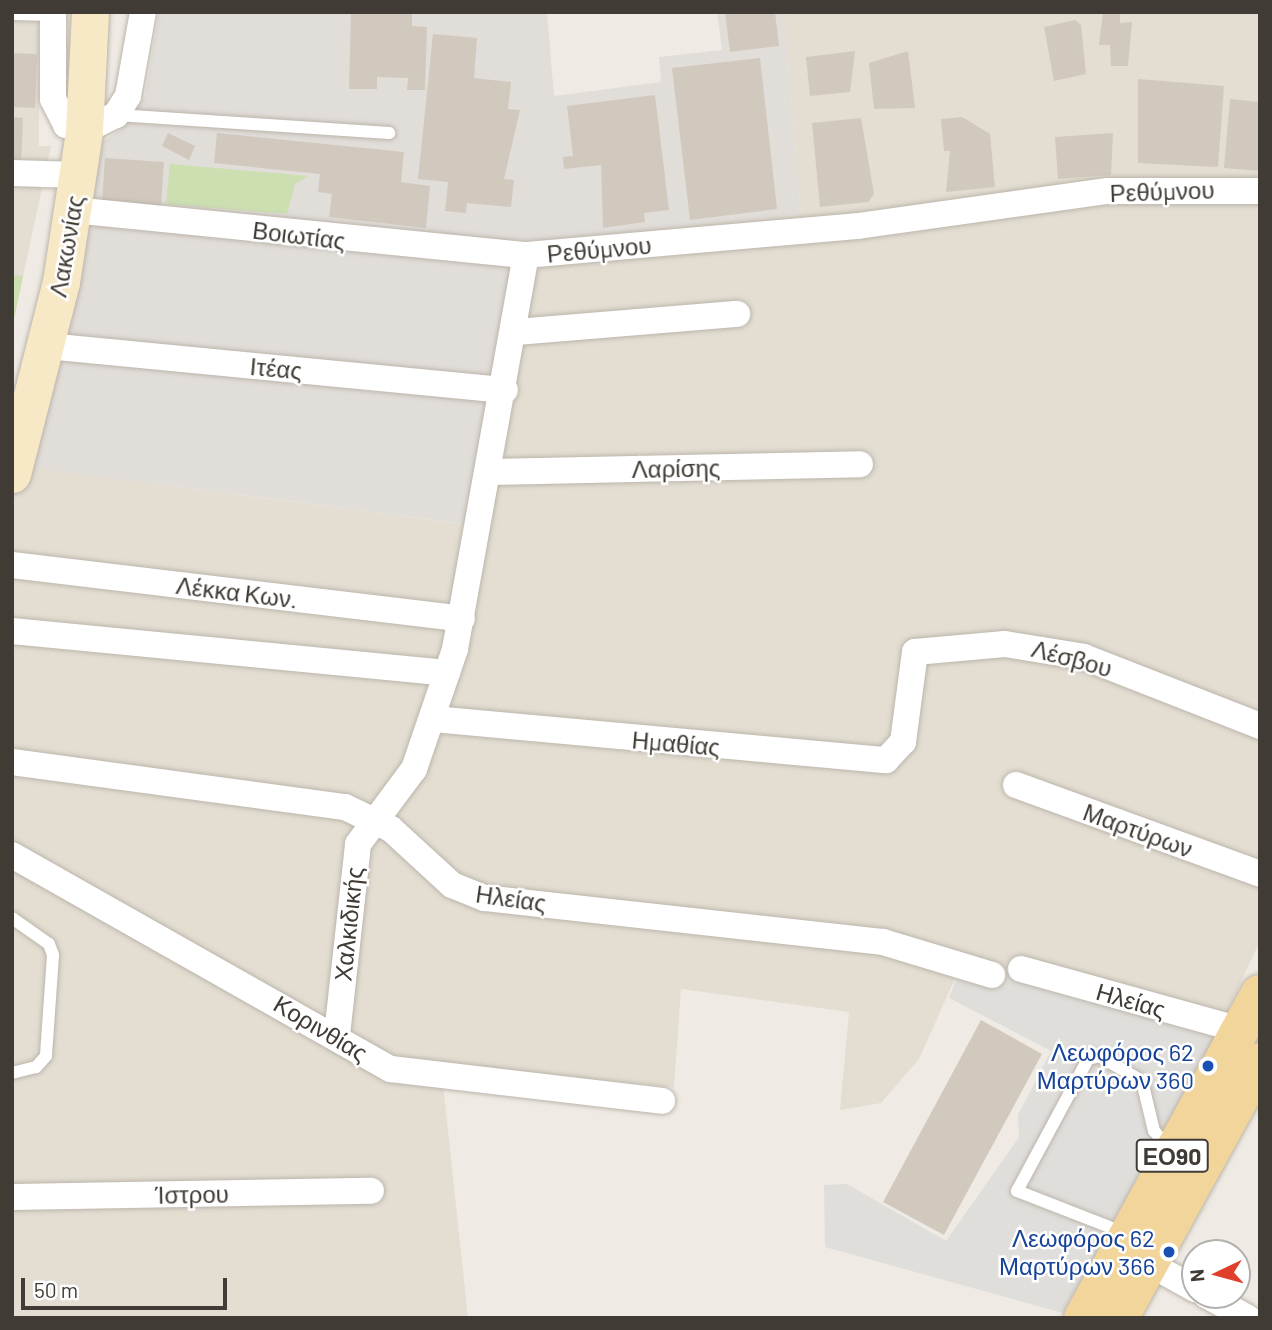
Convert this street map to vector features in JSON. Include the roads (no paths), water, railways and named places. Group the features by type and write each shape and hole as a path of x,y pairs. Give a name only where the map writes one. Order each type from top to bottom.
{"main road":[{"name":"ΕΟ90","path":"1083,1318 1138,1249 1250,1046 1260,994"},
{"name":"ΕΟ90","path":"1119,1318 1138,1249 1174,1152 1250,1046"}],"street":[{"name":"Λακωνίας","path":"12,474 47,346 73,210 84,131 90,12"},
{"path":"52,14 53,99 66,125 84,131 116,115 135,77 143,12"},
{"path":"12,173 78,175"},
{"name":"Ρεθύμνου","path":"373,818 407,782 433,719 462,619 517,332 526,255 858,226 1108,191 1260,191"},
{"name":"Βοιωτίας","path":"73,210 526,255"},
{"path":"517,332 737,314"},
{"name":"Ιτέας","path":"47,346 505,390"},
{"name":"Λαρίσης","path":"491,472 860,464"},
{"name":"Λέκκα Κων.","path":"12,565 462,619"},
{"path":"12,631 447,673"},
{"name":"Λέσβου","path":"905,734 915,652 1005,644 1084,657 1260,726"},
{"name":"Ημαθίας","path":"433,719 884,760 897,754 905,734"},
{"name":"Ηλείας","path":"12,762 279,796 373,818 443,879 485,898 883,942 992,975"},
{"name":"Μαρτύρων","path":"1016,785 1260,874"},
{"name":"Χαλκιδικής","path":"337,1035 352,869 373,818"},
{"name":"Κορινθίας","path":"12,855 411,1075 662,1101"},
{"name":"Ηλείας","path":"1021,969 1250,1046"},
{"name":"Ίστρου","path":"12,1197 371,1191"},
{"path":"1138,1249 1181,1279"},
{"path":"1232,1309 1248,1318"}],"lane":[{"path":"12,14 52,14"},
{"path":"116,115 389,133"},
{"path":"12,918 49,944 53,955 46,1056 36,1067 12,1073"},
{"path":"1138,1249 1026,1200 1017,1191 1083,1064 1099,1056 1142,1081 1158,1141 1174,1152"}],"place":[{"name":"Λεωφόρος 62 Μαρτύρων 360","path":"1208,1066"},
{"name":"Λεωφόρος 62 Μαρτύρων 366","path":"1169,1252"}]}
